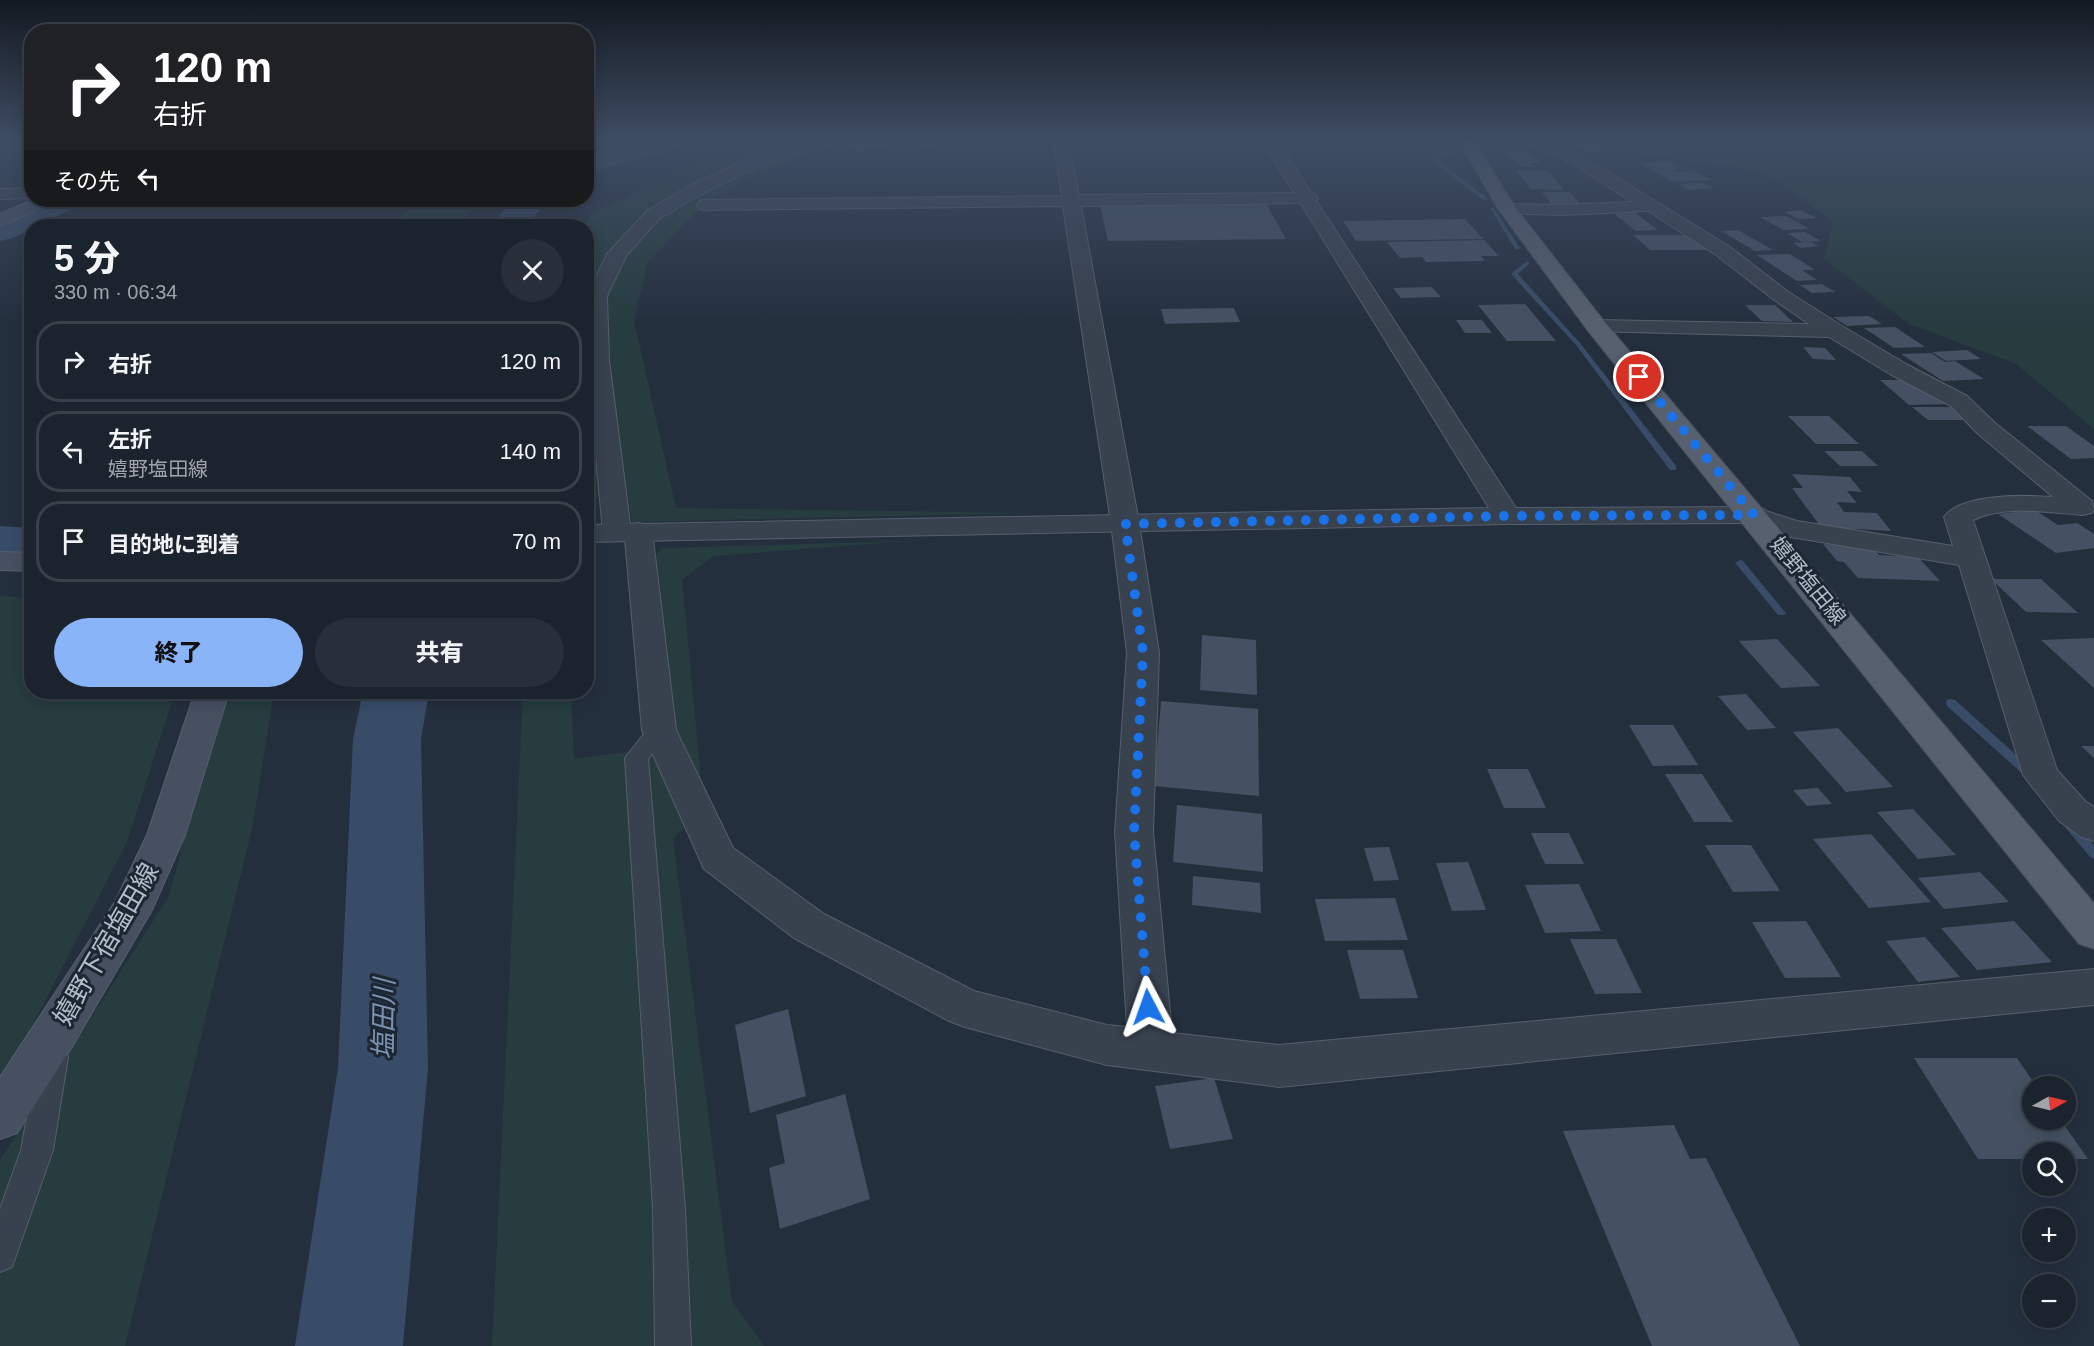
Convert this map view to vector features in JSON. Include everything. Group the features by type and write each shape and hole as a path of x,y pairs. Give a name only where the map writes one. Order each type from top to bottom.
{"main road":[{"name":"嬉野塩田線","path":"1503,202 1596,326 1754,515 2094,932"},
{"path":"0,221 30,207"},
{"path":"0,561 24,562"},
{"name":"嬉野下宿塩田線","path":"0,1117 57,1031 132,910 166,835 210,699"}],"street":[{"path":"675,202 653,215 617,254 597,297 598,360 610,533 659,730 718,858 809,926 965,1008 1107,1045 1279,1066 2094,987"},
{"path":"706,205 997,202"},
{"path":"1071,202 1125,524 1143,653 1134,832 1151,1050"},
{"path":"1311,202 1508,516"},
{"path":"1647,202 1723,251 1780,295 1834,331 1898,369 1959,401 1986,428 2082,507 2033,504 1971,509 1958,517 2041,775 2072,811 2094,827"},
{"path":"1507,209 1560,210 1654,206"},
{"path":"1596,326 1834,331"},
{"path":"610,533 1508,516 1754,515 1791,529 1971,558"}],"lane":[{"path":"659,730 636,758 669,1208 673,1346"},
{"path":"0,1256 37,1150 57,1031"}],"green space":[{"path":"617,202 709,202 648,262 634,320 676,508 1030,513 632,522 627,493 594,498 594,219 588,219 593,214"},
{"path":"1807,202 2094,202 2094,429 2016,364 1909,324 1824,259 1833,221"},
{"path":"411,207 475,207 465,219 399,219"},
{"path":"909,541 714,556 682,579 704,810 673,838 732,1301 764,1346 492,1346 523,699 571,699 574,759 668,746 645,571 661,548"},
{"path":"0,596 24,598 24,699 173,699 127,842 29,1032 0,1074"},
{"path":"222,699 273,699 252,829 125,1346 0,1346 0,1160 169,896"}],"building":[{"path":"1550,202 1578,202 1582,206 1553,206"},
{"path":"1266,203 1286,239 1108,241 1100,205"},
{"path":"1801,210 1816,218 1799,219 1784,212"},
{"path":"1633,211 1658,230 1636,231 1612,212"},
{"path":"1786,216 1810,229 1783,230 1760,217"},
{"path":"1465,219 1483,239 1356,241 1343,221"},
{"path":"1738,230 1773,250 1755,251 1721,231"},
{"path":"1805,232 1821,241 1802,242 1787,233"},
{"path":"1633,235 1689,235 1708,250 1650,250"},
{"path":"1484,240 1499,256 1481,256 1485,261 1426,262 1422,257 1400,258 1387,242"},
{"path":"1811,242 1818,246 1801,248 1793,243"},
{"path":"1790,254 1815,270 1802,270 1817,280 1797,281 1757,255"},
{"path":"1822,284 1835,292 1812,293 1800,285"},
{"path":"1432,287 1441,297 1401,298 1393,288"},
{"path":"1525,304 1556,341 1507,341 1478,305"},
{"path":"1745,305 1775,305 1793,322 1762,321"},
{"path":"1234,308 1240,322 1165,324 1161,309"},
{"path":"1869,316 1882,324 1847,326 1833,317"},
{"path":"1456,320 1482,320 1492,333 1465,333"},
{"path":"1895,327 1925,347 1894,348 1864,328"},
{"path":"1803,347 1825,348 1836,360 1813,359"},
{"path":"1967,350 1981,359 1946,361 1932,352"},
{"path":"1931,353 1945,362 1955,361 1984,379 1943,381 1901,354"},
{"path":"1880,380 1912,380 1933,396 1940,396 1950,404 1909,405"},
{"path":"1912,407 1950,407 1966,420 1928,420"},
{"path":"1788,416 1829,416 1859,444 1816,444"},
{"path":"2027,426 2066,426 2094,446 2094,458 2071,459"},
{"path":"1824,451 1862,451 1878,466 1840,466"},
{"path":"1792,474 1850,477 1862,492 1847,491 1857,503 1837,502 1844,512 1877,513 1891,531 1821,527 1792,488 1803,488"},
{"path":"2035,510 2058,525 2077,523 2094,534 2094,548 2056,553 1998,514"},
{"path":"1823,544 1871,546 1879,555 1918,557 1940,581 1858,578 1844,562 1837,561"},
{"path":"1991,579 2041,579 2078,613 2026,612"},
{"path":"1202,635 1256,640 1257,695 1200,690"},
{"path":"2094,638 2094,688 2041,640"},
{"path":"1777,639 1820,686 1781,688 1739,641"},
{"path":"1746,694 1776,728 1747,730 1718,696"},
{"path":"1161,701 1258,709 1259,796 1154,786"},
{"path":"1629,725 1673,725 1698,765 1653,766"},
{"path":"1838,728 1893,787 1846,792 1793,732"},
{"path":"2081,746 2094,746 2094,758"},
{"path":"1487,769 1528,769 1546,808 1504,808"},
{"path":"1665,774 1702,774 1733,822 1694,822"},
{"path":"1818,788 1832,804 1807,806 1793,790"},
{"path":"1177,805 1262,814 1263,872 1173,862"},
{"path":"1913,809 1956,855 1918,859 1877,812"},
{"path":"1531,833 1569,833 1584,864 1545,864"},
{"path":"1871,834 1931,902 1869,908 1813,839"},
{"path":"1705,845 1751,845 1780,891 1733,892"},
{"path":"1389,847 1399,880 1374,881 1364,848"},
{"path":"1468,862 1486,910 1452,911 1436,863"},
{"path":"1980,872 2009,902 1944,909 1918,878"},
{"path":"1193,876 1260,883 1261,913 1192,905"},
{"path":"1579,884 1601,931 1545,933 1525,885"},
{"path":"1395,898 1408,940 1325,941 1315,899"},
{"path":"1806,921 1841,977 1785,978 1752,922"},
{"path":"2014,921 2052,962 1977,970 1941,928"},
{"path":"1925,937 1960,977 1918,982 1886,941"},
{"path":"1570,939 1616,939 1642,993 1595,994"},
{"path":"1347,950 1403,950 1418,998 1360,999"},
{"path":"788,1009 806,1096 750,1113 735,1025"},
{"path":"1914,1058 2017,1058 2029,1076 2022,1076 2022,1130 2068,1130 2088,1159 2076,1159 2076,1142 2022,1142 2022,1159 1978,1159"},
{"path":"1214,1078 1233,1139 1170,1149 1155,1086"},
{"path":"845,1094 870,1199 780,1229 769,1168 785,1163 776,1115"},
{"path":"1674,1125 1690,1159 1706,1158 1800,1346 1652,1346 1563,1131"}],"waterway":[{"path":"0,230 49,207"},
{"name":"塩田川","path":"514,219 522,207"},
{"path":"1492,209 1517,248"},
{"path":"1527,263 1514,274 1578,344 1673,468"},
{"path":"0,543 24,544"},
{"path":"1740,563 1781,613"},
{"name":"塩田川","path":"349,1346 383,1068 387,739 395,699"},
{"path":"1951,703 2029,773"},
{"path":"2070,825 2094,854"}],"route":[{"path":"1148,1007 1134,832 1143,653 1125,524 1508,516 1754,515 1639,377"}]}
